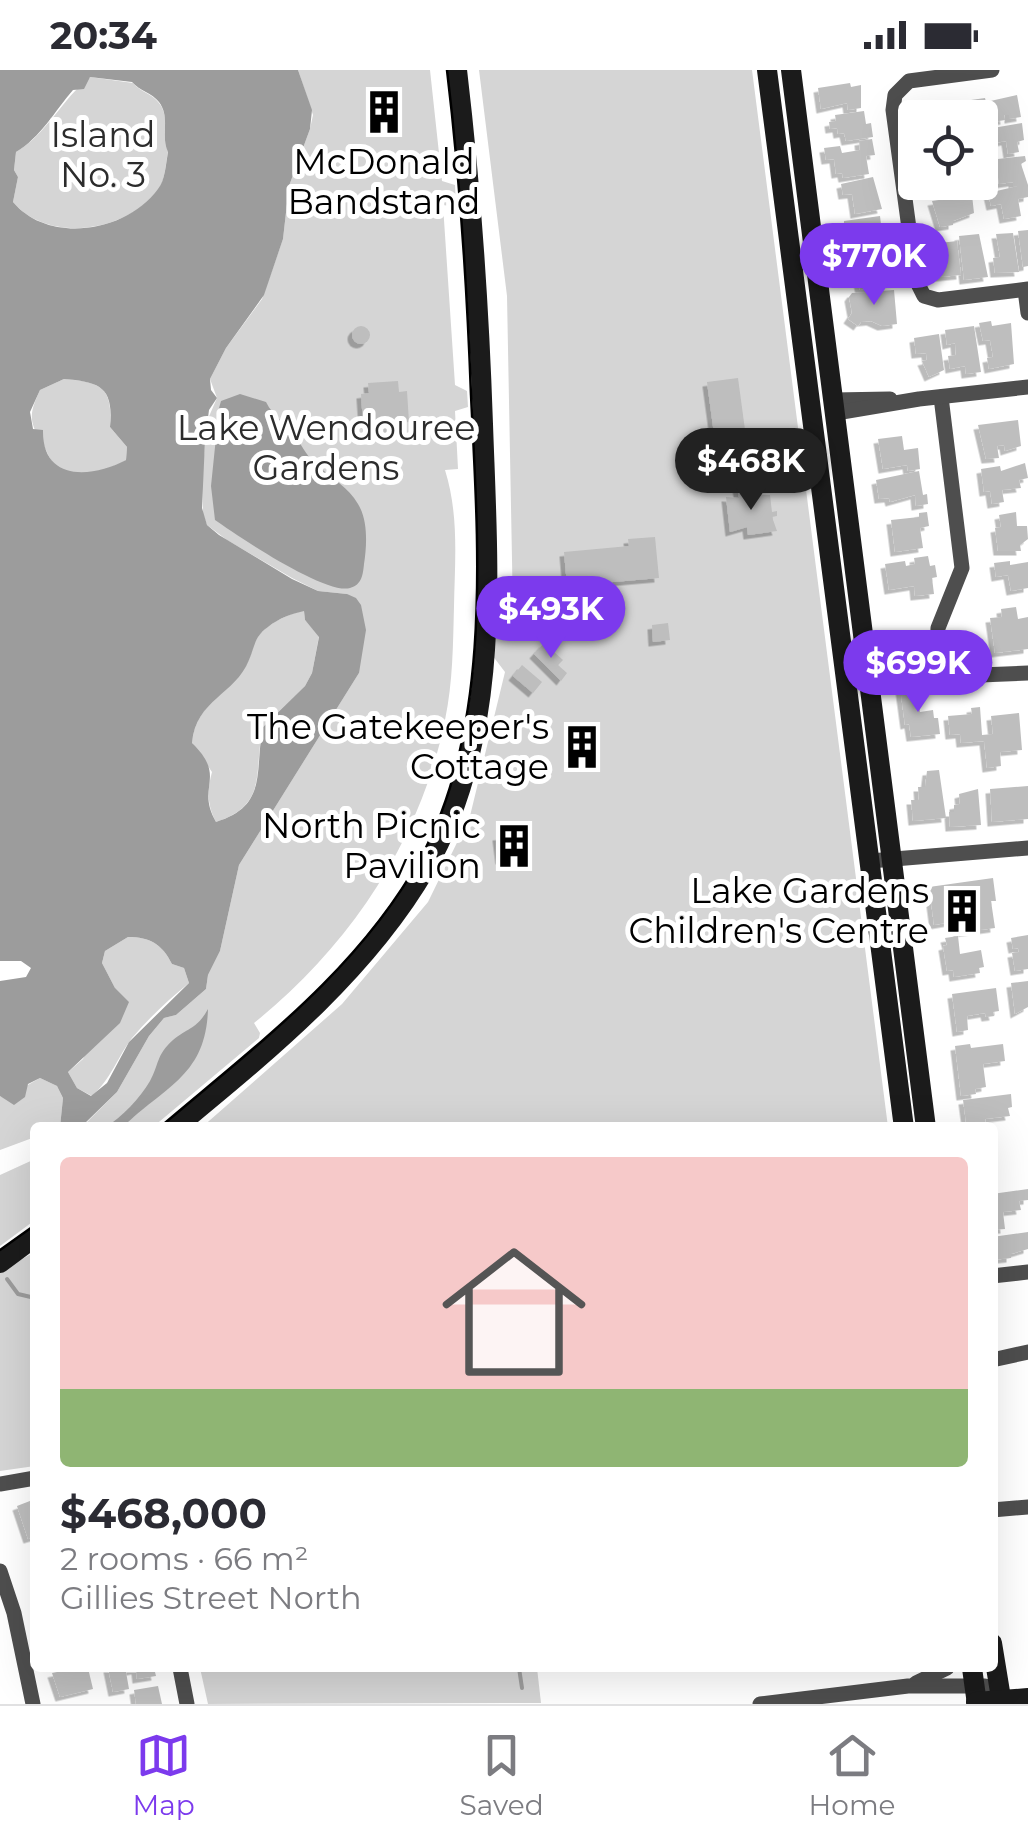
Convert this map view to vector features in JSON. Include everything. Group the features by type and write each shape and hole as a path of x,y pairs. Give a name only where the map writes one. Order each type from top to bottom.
{"main road":[{"path":"183,1122 310,1010 392,918 428,865 450,820 470,757 483,665 486,522 477,285 457,70"},
{"path":"767,70 903,1122"},
{"path":"791,70 925,1122"},
{"path":"812,409 835,407"},
{"path":"0,1262 30,1241"},
{"path":"975,1690 1028,1698"}],"street":[{"path":"992,70 912,80 896,92 893,110 920,290 927,298 941,300 1026,290 1028,313"},
{"path":"879,84 896,92"},
{"path":"835,407 1028,387"},
{"path":"941,396 962,568 938,628 938,660 948,672 960,677 1028,673"},
{"path":"870,861 1028,848"},
{"path":"998,1275 1028,1272"},
{"path":"998,1360 1028,1352"},
{"path":"998,1361 1028,1362"},
{"path":"0,1484 30,1479"},
{"path":"998,1510 1028,1506"},
{"path":"998,1515 1011,1509"},
{"path":"0,1570 14,1613 33,1704"},
{"path":"181,1672 188,1704"},
{"path":"908,1686 938,1672"},
{"path":"760,1704 908,1686 975,1690"}],"green space":[{"name":"Lake Wendouree Gardens","path":"298,70 430,70 442,181 455,185 456,207 443,205 455,385 467,391 468,407 455,411 458,469 445,470 454,520 455,554 452,663 445,720 434,764 399,849 350,925 321,960 254,1023 259,1038 159,1122 87,1122 117,1092 149,1036 164,1018 176,1015 206,989 220,951 239,865 359,673 347,594 318,591 292,578 227,540 207,525 203,514 207,421 217,398 210,379 226,348 262,299 283,239 289,186 313,115"},
{"path":"479,70 752,70 887,1122 208,1122 342,1004 428,902 470,816 505,672 492,655 494,622 512,630 507,296"},
{"name":"Island No. 3","path":"90,77 133,83 159,103 168,151 163,181 145,204 108,223 66,228 46,224 13,202 18,177 14,170 16,152"},
{"path":"64,379 96,385 107,395 110,427 127,447 126,460 83,474 66,471 52,462 34,427 32,410 40,390"},
{"path":"304,610 305,620 319,636 312,673 305,686 263,727 252,796 233,815 216,822 209,797 212,772 192,743 194,730 212,701 245,667 262,632 282,618"},
{"path":"128,937 143,938 159,947 172,964 184,968 189,983 132,1038 92,1096 77,1088 68,1072 83,1059 115,988 102,963 105,951"},
{"path":"40,1078 57,1086 63,1098 61,1122 30,1122 30,1139 0,1150 0,1096 5,1098"},
{"path":"30,1161 30,1224 0,1246 0,1175"},
{"path":"30,1255 30,1467 0,1471 0,1271"},
{"path":"201,1672 537,1672 541,1703 208,1704"}],"shaded area":[{"path":"0,70 298,70 312,110 310,129 289,186 283,239 264,295 226,348 210,379 217,398 209,410 202,508 207,525 219,535 292,579 318,591 356,598 366,630 359,673 239,865 220,951 206,989 176,1015 164,1018 149,1036 117,1092 86,1122 61,1122 63,1098 57,1086 40,1078 28,1084 25,1097 14,1105 0,1096 0,981 26,977 31,968 21,961 0,961","holes":["90,77 132,82 159,102 168,152 164,177 144,204 108,223 87,228 46,224 28,216 13,202 18,177 14,170 16,152 40,132 73,90 84,89","64,379 87,382 107,395 110,427 127,447 126,460 85,472 60,467 51,459 43,430 33,429 30,412 40,390","304,611 305,620 319,637 312,673 305,686 263,727 252,796 233,815 216,822 208,799 208,765 192,743 195,728 208,707 243,672 260,634 276,621","128,937 143,938 159,947 172,964 184,968 189,983 129,1042 107,1083 91,1096 77,1088 68,1072 120,1023 129,1002 115,988 102,963 105,951"]},
{"path":"240,394 266,402 312,460 358,504 365,525 366,549 362,575 354,587 338,588 303,574 215,520 211,486 219,408 221,401"},
{"path":"208,1009 200,1050 181,1078 129,1122 112,1122 141,1094 168,1045"}],"building":[{"path":"850,83 851,87 861,85 861,108 848,110 847,103 821,109 818,88"},
{"path":"1017,95 1021,117 1009,119 1009,115 1004,115 1005,120 998,121 998,100 995,100"},
{"name":"McDonald Bandstand","path":"375,101 394,102 393,122 375,121"},
{"path":"864,111 873,137 846,141 844,133 830,129 829,122 836,121 835,115"},
{"path":"1022,123 1024,140 1017,142 1019,152 1008,154 1006,141 998,142 998,127"},
{"path":"872,139 875,155 866,156 869,174 843,178 842,173 836,174 834,159 826,160 824,148 840,146 842,153 860,150 859,141"},
{"path":"1025,156 1026,161 1021,164 1028,197 1018,199 1021,216 1004,219 1001,204 991,206 990,200 998,200 998,191 1018,186 1013,187 1013,182 999,184 998,159"},
{"path":"873,177 882,209 855,214 852,194 843,195 841,184"},
{"path":"973,200 974,213 953,221 953,225 940,227 932,201"},
{"path":"880,216 884,249 870,251 869,239 863,240 864,244 843,244 844,221"},
{"path":"1028,230 1028,266 1023,267 1018,231"},
{"path":"1013,233 1019,272 995,273 993,258 1000,257 996,234"},
{"path":"979,234 988,277 964,280 959,236"},
{"path":"957,241 961,275 940,277 931,244"},
{"path":"879,253 881,264 873,265 877,287 860,290 858,281 849,283 848,260"},
{"path":"894,290 897,324 882,326 871,321 858,326 848,319 852,313 852,293"},
{"path":"991,321 992,326 1011,323 1014,364 989,369 987,358 993,357 990,340 983,341 979,323"},
{"path":"361,326 368,328 368,342 361,344 354,342 352,335 354,328"},
{"path":"974,326 981,372 966,374 965,366 950,369 948,356 956,355 955,343 947,345 945,330"},
{"path":"939,334 944,370 929,377 922,361 927,360 926,353 916,354 914,338"},
{"path":"738,378 748,452 717,456 707,382"},
{"path":"398,381 399,392 407,391 409,422 401,423 401,432 371,434 370,424 363,424 361,394 369,393 368,383"},
{"path":"1018,420 1021,446 1005,451 1004,445 997,446 999,458 986,459 978,425"},
{"path":"902,436 904,450 918,448 920,469 908,471 907,465 883,469 878,439"},
{"path":"1025,463 1028,478 1019,480 1021,488 1002,490 1004,502 992,504 990,491 984,492 981,469 1000,466 1001,471"},
{"path":"919,471 928,504 916,506 915,495 890,502 889,498 879,499 876,480"},
{"path":"748,485 750,495 770,495 772,512 777,511 777,516 772,517 777,531 748,535 747,527 730,532 726,497 739,498 737,487"},
{"path":"927,512 929,526 920,528 923,548 895,552 891,520 919,517 919,513"},
{"path":"1016,512 1017,526 1027,526 1028,539 1020,545 1021,551 998,551 995,528 1001,527 999,515"},
{"path":"655,537 659,578 567,586 564,552 629,546 628,539"},
{"path":"928,556 937,577 932,578 934,594 915,596 914,586 889,590 885,564 905,561 906,566 915,564 914,558"},
{"path":"1010,561 1010,565 1028,562 1028,588 1011,591 1008,575 996,577 994,563"},
{"path":"1016,607 1018,619 1028,617 1028,649 995,653 990,618 1002,617 1001,609"},
{"path":"668,623 670,640 653,642 652,625"},
{"path":"544,643 563,660 558,665 567,673 561,681 534,654"},
{"path":"522,665 542,682 533,693 513,676"},
{"path":"917,686 920,712 933,710 940,734 911,737 909,724 905,725 900,688"},
{"path":"980,707 982,735 993,734 991,716 1019,713 1022,750 1000,752 1001,766 987,768 984,741 961,743 960,734 950,735 948,716 972,714 971,708"},
{"name":"The Gatekeeper's Cottage","path":"588,733 591,747 597,753 579,760 570,740"},
{"path":"939,770 946,818 913,821 911,800 919,800 918,787 925,787 927,771"},
{"path":"1028,786 1028,819 992,822 990,789"},
{"path":"978,789 981,825 950,827 949,812 960,804 959,794"},
{"name":"North Picnic Pavilion","path":"528,833 531,857 500,860 497,836"},
{"name":"Lake Gardens Children's Centre","path":"993,878 995,928 958,933 957,921 934,925 929,887"},
{"path":"1028,935 1028,969 1015,971 1012,953 1019,952 1018,948 1013,949 1011,938"},
{"path":"958,936 960,954 981,950 984,967 979,968 980,973 954,977 953,970 947,971 945,938"},
{"path":"1028,981 1028,1007 1015,1014 1011,983"},
{"path":"996,988 999,1011 993,1012 994,1016 967,1016 968,1030 957,1032 952,994"},
{"path":"970,1044 971,1048 1003,1044 1005,1061 983,1064 986,1087 975,1089 976,1094 961,1096 955,1046"},
{"path":"1011,1094 1010,1116 966,1122 963,1100"},
{"path":"1028,1189 1028,1200 1019,1201 1021,1210 1003,1212 1005,1229 998,1230 998,1193"},
{"path":"1028,1232 1028,1249 998,1259 998,1236"},
{"path":"30,1501 30,1538 28,1539 17,1506"},
{"path":"89,1672 93,1689 60,1697 52,1673"},
{"path":"109,1672 126,1672 129,1689 113,1692"},
{"path":"136,1672 155,1672 156,1676 137,1679"},
{"path":"158,1686 162,1704 136,1704 134,1690"}],"waterway":[{"path":"7,1279 18,1294 30,1297"},
{"path":"520,1672 522,1688"}],"tram line":[{"path":"166,1122 303,1004 368,935 421,857 444,805 460,750 476,631 476,510 465,273 447,70"},
{"path":"0,1250 30,1229"}],"place":[{"name":"McDonald Bandstand","path":"384,112"},
{"name":"The Gatekeeper's Cottage","path":"582,747"},
{"name":"North Picnic Pavilion","path":"514,846"},
{"name":"Lake Gardens Children's Centre","path":"962,911"}]}
